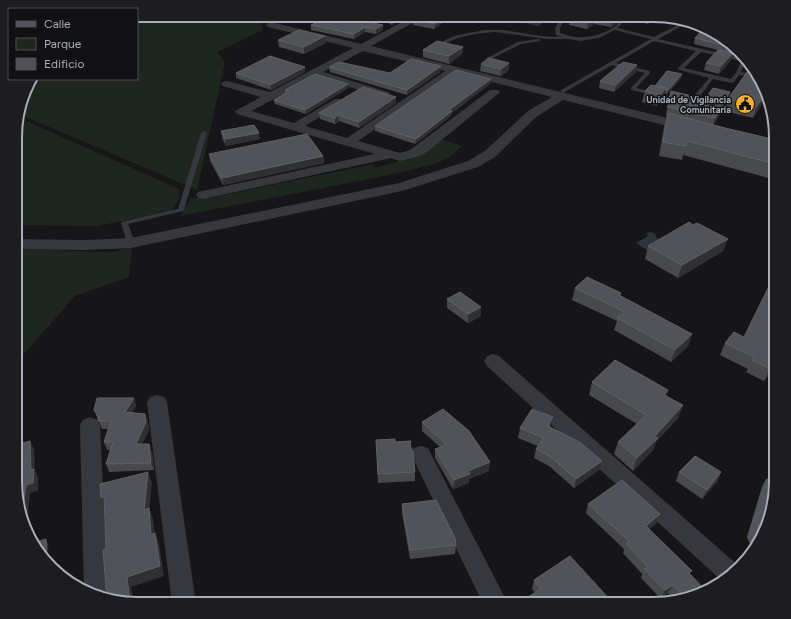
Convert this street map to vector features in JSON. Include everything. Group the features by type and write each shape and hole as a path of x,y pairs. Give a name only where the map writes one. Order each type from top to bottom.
{"street":[{"path":"409,22 250,107 300,125 353,140 400,156 416,153 494,92"},
{"path":"271,25 560,94 700,130"},
{"path":"310,34 321,27"},
{"path":"353,140 454,69"},
{"path":"313,73 409,101"},
{"path":"227,84 271,96"},
{"path":"300,125 362,87"},
{"path":"22,244 92,245 402,187 473,164 490,154 532,114 560,94"},
{"path":"300,125 317,133 416,153"},
{"path":"287,139 317,133"},
{"path":"203,196 392,154"},
{"path":"494,361 728,570"},
{"path":"157,402 183,597"},
{"path":"90,425 96,589"},
{"path":"421,454 492,597"}],"lane":[{"path":"562,22 557,29 558,34 567,38"},
{"path":"487,59 520,43 536,40 567,38 585,39 615,29 619,26 619,22"},
{"path":"560,94 680,25"},
{"path":"615,29 736,57"},
{"path":"437,45 460,35 482,31 514,32 557,39"},
{"path":"700,50 680,69 732,81 742,64"},
{"path":"612,64 648,72 633,89 692,103 712,77"},
{"path":"738,73 751,76"},
{"path":"130,238 124,223 181,210 204,133"}],"green space":[{"path":"138,22 261,22 263,30 217,52 225,62 197,190 24,116 28,100 37,80 138,80"},
{"path":"23,120 179,189 180,196 172,212 96,226 22,225"},
{"path":"441,139 462,146 451,156 435,164 384,176 180,216 191,198 210,198 373,164 376,168 406,159"},
{"path":"132,245 129,277 75,296 22,355 22,249 115,252"}],"shaded area":[{"path":"521,22 544,22 538,26"},
{"path":"648,232 654,233 656,237 662,241 647,250 636,243 648,236"}],"building":[{"path":"317,22 368,22 383,25 376,29 365,27 354,34 311,25"},
{"path":"426,22 437,22 435,24"},
{"path":"299,30 325,36 304,47 278,40"},
{"path":"700,32 723,45 695,38"},
{"path":"437,41 463,47 449,56 423,50"},
{"path":"718,50 733,54 721,66 706,63"},
{"path":"270,56 305,67 270,85 236,73"},
{"path":"489,58 509,63 501,69 481,64"},
{"path":"411,59 441,66 407,90 329,67 339,62 390,73"},
{"path":"623,62 637,65 616,85 600,81"},
{"path":"456,70 491,79 449,110 452,111 416,139 375,126"},
{"path":"667,71 682,74 668,90 665,89 666,88 655,86"},
{"path":"747,72 750,73 762,99 757,106 728,99"},
{"path":"315,74 348,84 305,110 274,100 289,91 285,90"},
{"path":"651,85 666,88 660,95 645,91"},
{"path":"363,87 396,97 359,122 338,115 335,118 319,113"},
{"path":"713,88 730,92 715,118 668,107 671,91 705,99"},
{"path":"668,113 769,138 769,162 687,141 686,146 663,142"},
{"path":"254,125 259,133 225,139 221,131"},
{"path":"307,134 323,156 222,178 209,154"},
{"path":"689,222 693,225 697,223 728,239 682,265 648,246"},
{"path":"587,277 621,293 619,295 692,334 675,350 617,318 625,312 575,288"},
{"path":"769,286 769,368 752,360 754,357 725,343 734,332 744,337"},
{"path":"460,292 481,307 468,314 447,299"},
{"path":"615,360 668,390 664,395 683,405 655,436 658,438 637,458 618,442 646,415 592,382"},
{"path":"97,398 134,398 125,412 145,414 146,422 136,444 149,444 151,463 106,464 113,442 104,442 111,421 98,421 98,416 94,410"},
{"path":"443,409 469,431 490,462 468,471 470,474 454,480 435,449 447,445 422,422"},
{"path":"532,409 553,417 548,426 581,443 602,461 576,479 551,457 536,449 544,438 520,428"},
{"path":"395,439 395,442 411,441 410,445 413,452 415,472 378,474 376,440"},
{"path":"30,441 31,470 34,469 33,483 26,485 24,502 22,490 22,443"},
{"path":"695,456 721,472 707,490 679,472"},
{"path":"148,472 144,510 149,508 151,535 155,533 160,566 127,577 129,597 106,593 103,550 106,549 104,497 101,498 100,484"},
{"path":"622,480 660,514 646,526 692,571 689,573 702,586 681,594 673,585 665,590 644,569 648,567 626,544 630,542 588,504"},
{"path":"436,500 455,538 456,545 410,550 402,504"},
{"path":"46,539 47,553 46,552 38,541"},
{"path":"570,556 608,597 528,597 541,589 534,580"}],"place":[{"name":"Unidad de Vigilancia Comunitaria","path":"745,104"}]}
